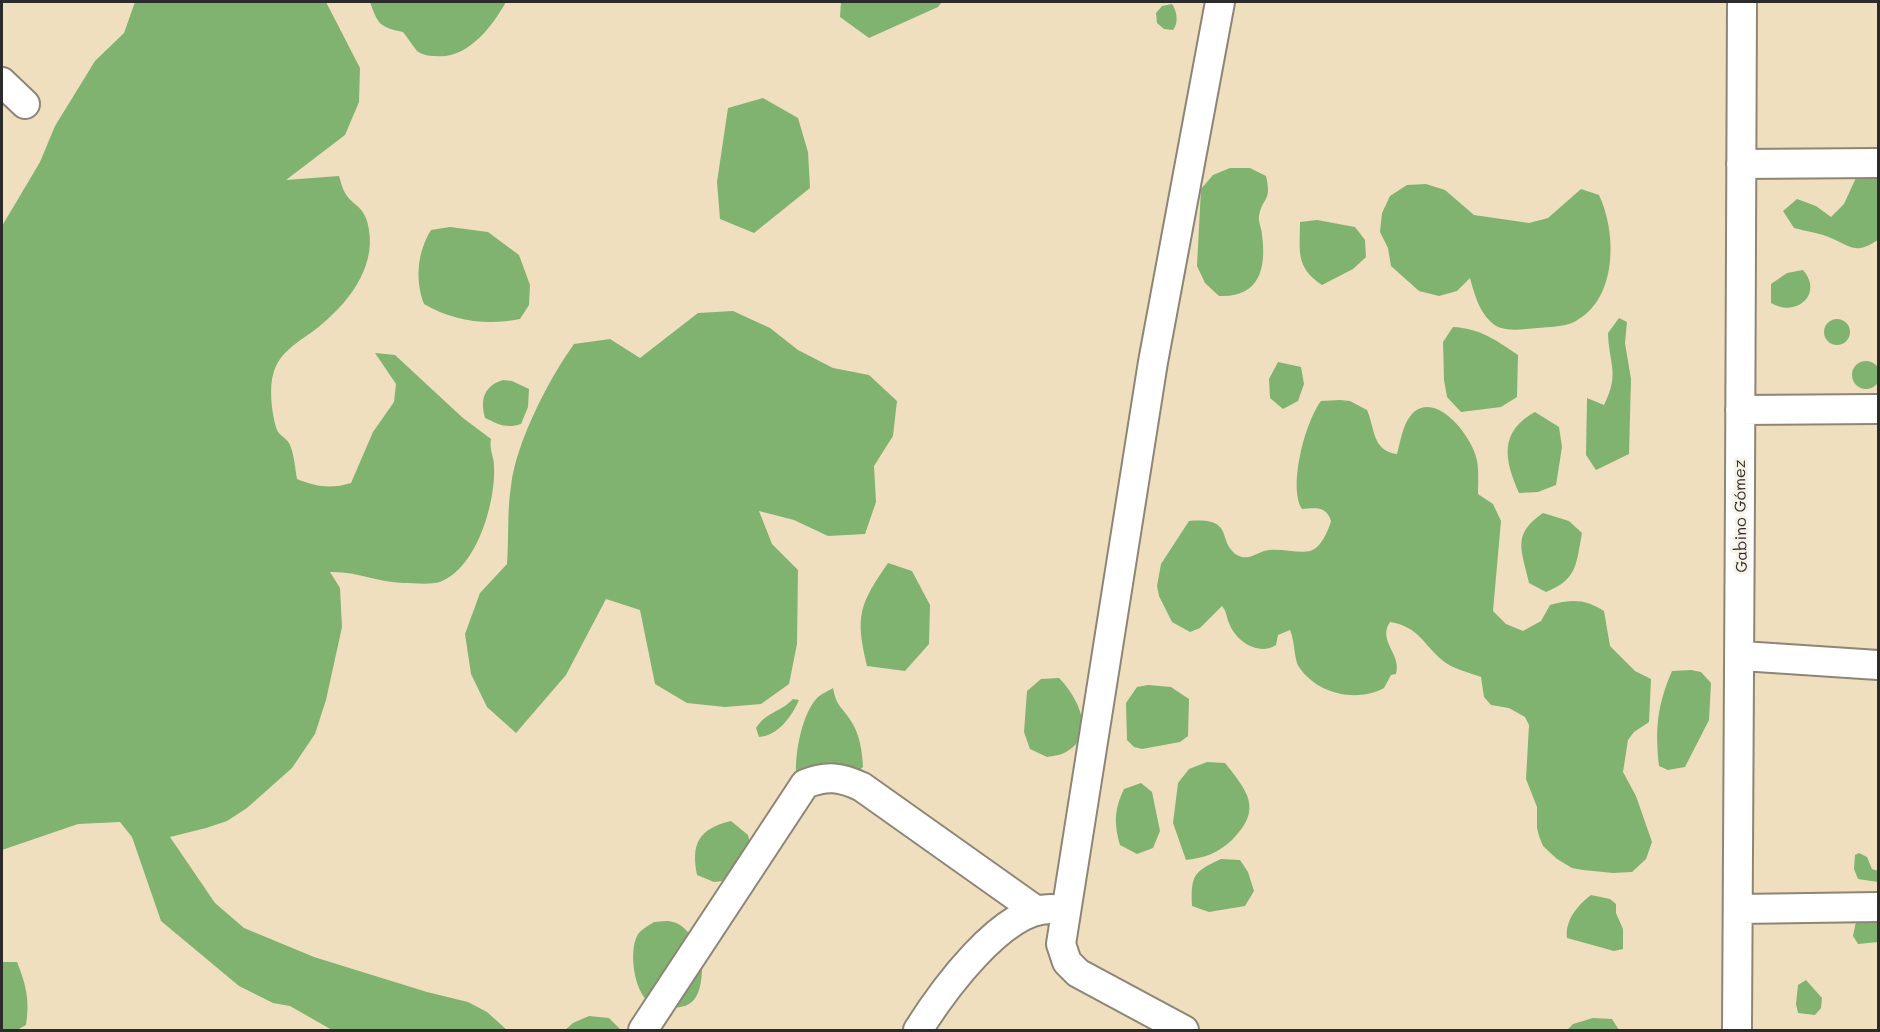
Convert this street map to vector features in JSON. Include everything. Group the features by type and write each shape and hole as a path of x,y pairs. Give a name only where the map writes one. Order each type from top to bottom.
{"street":[{"path":"1184,1030 1078,973 1067,962 1061,944 1153,362 1220,2"},
{"name":"Gabino Gómez","path":"1737,1030 1742,656 1740,410 1742,2"},
{"path":"2,82 25,104"},
{"path":"1741,164 1878,163"},
{"path":"1740,410 1878,409"},
{"path":"1742,656 1878,665"},
{"path":"643,1030 806,784 822,777 846,779 862,787 1034,909 1068,909"},
{"path":"1739,909 1878,907"},
{"path":"918,1030 945,988 977,952 1034,909"}],"green space":[{"path":"135,2 326,2 360,68 359,102 345,135 286,180 339,176 345,193 365,216 370,236 366,265 353,291 333,314 286,352 276,366 273,375 271,395 275,424 278,432 291,447 297,479 324,486 351,483 373,432 394,402 396,384 375,353 395,355 463,418 491,439 494,466 492,497 482,532 474,549 453,574 440,582 422,584 330,572 340,588 342,627 326,700 315,734 292,768 247,808 227,821 170,837 215,903 244,928 314,957 427,992 468,1002 487,1012 507,1030 332,1030 290,1006 273,1003 239,986 161,921 132,837 120,822 78,824 2,850 2,226 40,162 55,126 95,61 124,33"},
{"path":"370,2 506,2 494,22 468,47 447,56 435,56 419,52 403,32 380,23"},
{"path":"841,2 942,2 938,7 869,38 840,17"},
{"path":"1172,4 1177,21 1173,30 1164,29 1157,23 1156,13 1162,6"},
{"path":"763,98 798,118 808,152 810,188 754,233 720,219 717,182 728,108"},
{"path":"1878,165 1878,240 1871,244 1854,248 1827,236 1794,228 1783,211 1797,199 1816,206 1831,217 1844,204 1860,169"},
{"path":"1230,168 1250,168 1266,176 1268,190 1259,218 1263,260 1257,279 1251,287 1243,292 1219,296 1205,283 1197,266 1201,189 1213,175"},
{"path":"1426,184 1445,190 1474,215 1529,223 1548,218 1581,189 1599,195 1605,210 1611,246 1606,282 1599,298 1588,312 1570,324 1511,330 1500,328 1490,322 1476,298 1470,278 1457,291 1439,296 1419,291 1391,266 1388,248 1380,232 1382,213 1390,196 1407,185"},
{"path":"1317,220 1355,227 1365,240 1366,257 1353,269 1322,285 1307,272 1300,250 1300,222"},
{"path":"450,227 488,232 519,255 530,285 529,305 520,319 495,322 470,320 435,310 424,304 419,286 419,267 426,239 431,230"},
{"path":"1803,270 1809,279 1810,287 1809,295 1804,301 1790,308 1771,303 1771,284 1787,273"},
{"path":"733,311 770,328 798,350 833,368 869,375 897,401 893,436 874,466 876,502 865,534 828,536 794,520 759,511 772,544 798,570 797,644 789,684 761,704 725,707 687,703 655,684 640,610 606,599 566,675 516,733 487,707 471,674 465,634 480,593 507,564 509,505 514,469 519,450 544,393 574,344 610,339 640,358 698,313"},
{"path":"1619,318 1627,322 1625,343 1631,379 1629,454 1596,470 1586,455 1587,398 1604,405 1609,394 1613,377 1608,333"},
{"path":"1837,319 1846,323 1850,332 1846,341 1837,345 1828,341 1824,332 1828,323"},
{"path":"1453,327 1479,332 1518,355 1517,397 1501,407 1461,412 1447,397 1443,342"},
{"path":"1866,361 1876,365 1880,375 1876,385 1866,389 1856,385 1852,375 1856,365"},
{"path":"1278,362 1301,367 1304,384 1298,401 1283,409 1270,398 1269,379"},
{"path":"503,380 512,381 529,389 528,407 521,424 506,426 485,418 483,399 485,394 491,386"},
{"path":"1321,401 1350,401 1367,410 1379,444 1389,452 1397,454 1405,425 1415,411 1425,407 1435,408 1454,421 1470,442 1477,461 1478,494 1493,504 1501,521 1493,611 1506,624 1523,631 1541,621 1550,605 1572,601 1591,604 1604,611 1610,646 1635,671 1651,679 1649,722 1634,732 1628,740 1623,772 1636,796 1652,842 1646,859 1632,872 1613,873 1572,868 1557,859 1543,846 1537,828 1537,807 1526,779 1529,725 1525,717 1509,708 1491,705 1484,697 1481,677 1446,663 1408,628 1390,622 1387,629 1386,635 1397,667 1396,674 1391,675 1384,688 1373,693 1350,695 1326,689 1307,676 1297,664 1290,630 1278,635 1276,645 1262,649 1249,645 1237,636 1222,606 1200,628 1190,632 1172,622 1159,596 1157,586 1161,564 1189,521 1204,521 1219,526 1231,549 1241,557 1270,550 1310,551 1321,543 1331,521 1324,510 1302,509 1297,486 1300,455 1309,424"},
{"path":"1535,412 1559,427 1562,447 1556,485 1538,492 1519,493 1510,469 1508,447 1515,428"},
{"path":"1543,513 1569,521 1582,533 1576,562 1570,576 1546,592 1529,583 1521,544 1526,529"},
{"path":"888,563 912,571 930,605 929,644 905,671 867,666 863,649 861,623 865,601"},
{"path":"1672,671 1701,672 1711,683 1709,720 1685,767 1668,770 1659,766 1657,729 1660,707"},
{"path":"1059,678 1078,705 1083,726 1076,745 1064,753 1047,757 1030,749 1024,732 1027,691 1041,679"},
{"path":"1148,685 1171,687 1189,699 1188,736 1180,742 1142,749 1134,747 1127,740 1126,703 1137,687"},
{"path":"833,688 838,703 857,732 863,767 849,779 813,778 796,773 798,744 807,714 817,698"},
{"path":"793,699 799,700 783,724 772,733 759,737 756,728 760,723"},
{"path":"1207,762 1225,763 1245,792 1249,801 1249,810 1242,829 1227,845 1211,854 1186,860 1173,823 1178,783 1189,769"},
{"path":"1141,783 1152,792 1160,831 1153,848 1137,854 1120,845 1116,817 1124,789"},
{"path":"731,821 748,835 753,855 732,880 714,882 697,875 695,855 699,839 711,828"},
{"path":"1859,853 1867,857 1872,869 1878,871 1878,882 1858,879 1854,869 1855,855"},
{"path":"1221,859 1240,860 1248,872 1254,891 1245,906 1209,912 1192,906 1193,881 1199,871"},
{"path":"1591,895 1610,899 1616,904 1616,913 1623,929 1623,949 1614,951 1567,938 1570,919"},
{"path":"1878,914 1878,942 1858,944 1853,936 1857,917"},
{"path":"654,922 673,922 685,929 695,942 701,956 701,978 698,992 686,1006 655,1005 643,996 639,988 634,970 633,951 637,936"},
{"path":"2,962 17,962 25,985 28,1008 26,1025 17,1030 2,1030"},
{"path":"1806,980 1822,998 1821,1008 1815,1015 1798,1013 1796,1004 1798,985"},
{"path":"589,1016 609,1018 621,1030 565,1030 573,1023"},
{"path":"1593,1018 1612,1019 1619,1030 1567,1030 1573,1024"}]}
